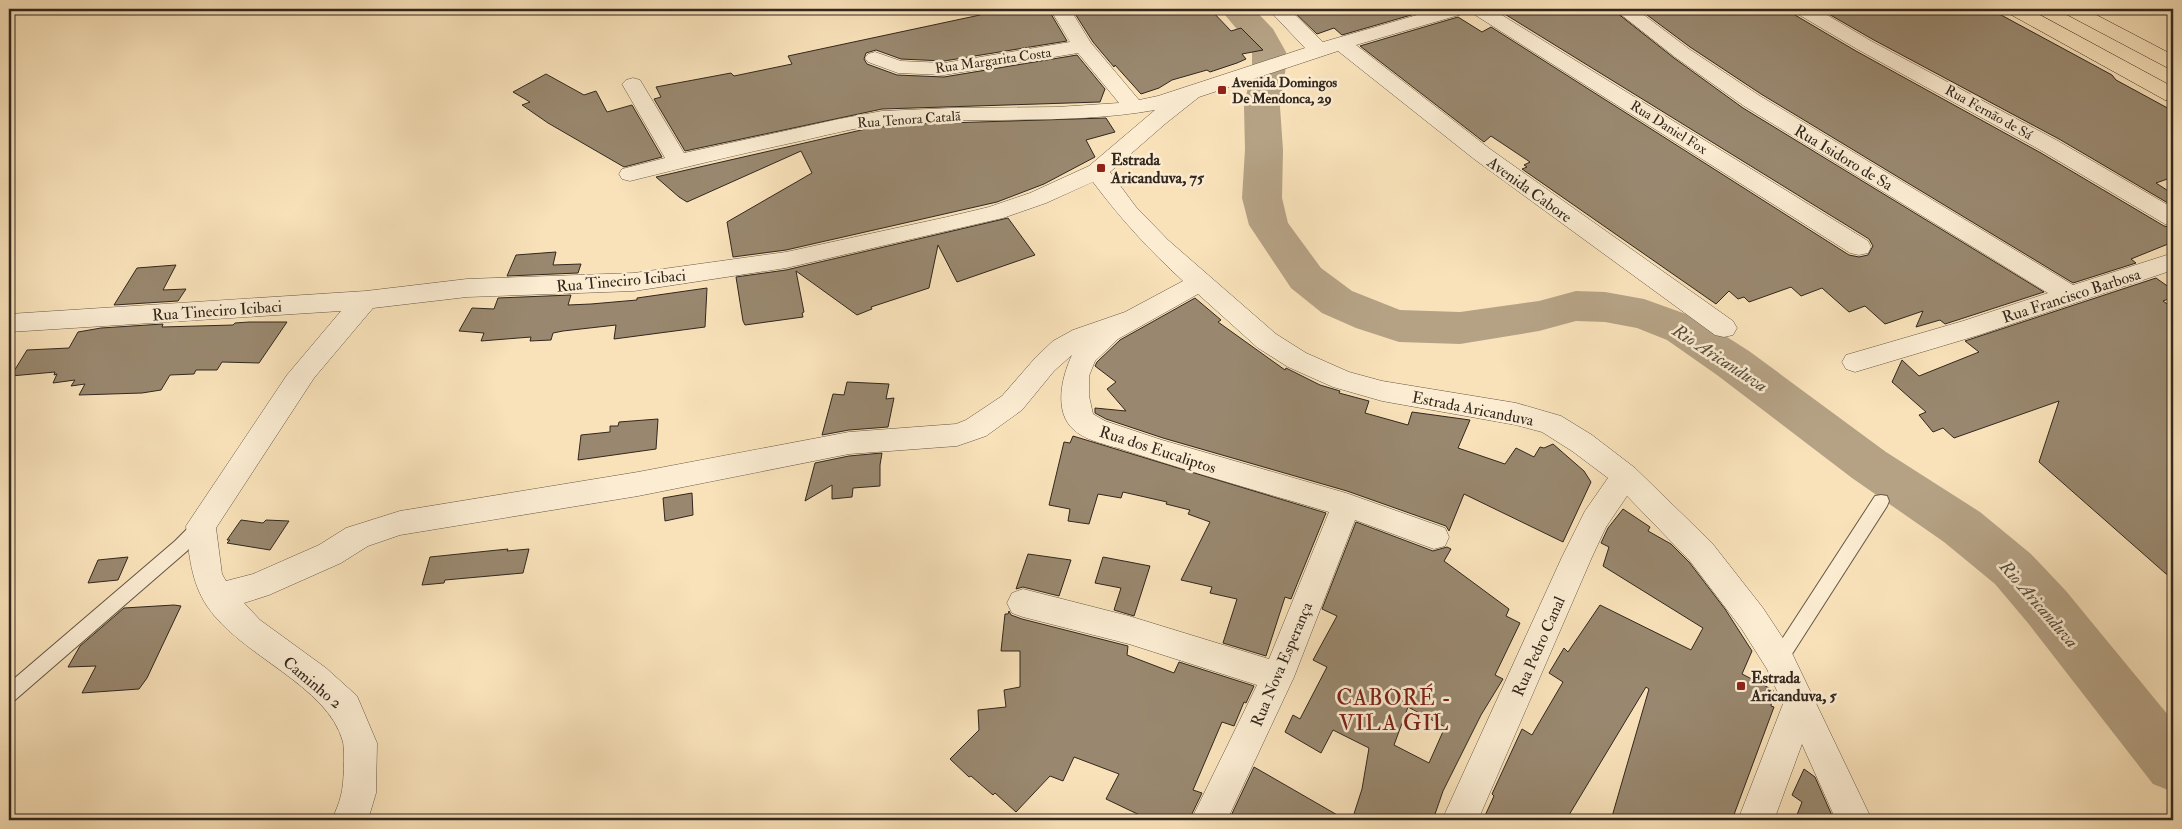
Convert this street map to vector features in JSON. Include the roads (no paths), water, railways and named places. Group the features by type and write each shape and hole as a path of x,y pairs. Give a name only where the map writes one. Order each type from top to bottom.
{"main road":[{"path":"2015,9 2173,95"},
{"path":"2071,9 2173,63"}],"street":[{"path":"1060,9 1083,46 1135,108"},
{"path":"1278,9 1318,50"},
{"path":"1191,93 1318,50 1460,9"},
{"name":"Rua Daniel Fox","path":"1479,9 1666,124 1859,247"},
{"name":"Rua Isidoro de Sa","path":"1624,9 1682,54 1752,102 2072,294"},
{"name":"Rua Fernão de Sá","path":"1803,9 1864,45 2050,146 2173,218"},
{"name":"Avenida Cabore","path":"1341,43 1418,106 1479,152 1724,328"},
{"name":"Rua Margarita Costa","path":"875,58 898,67 944,69 1083,46"},
{"path":"634,84 678,161"},
{"name":"Rua Tenora Catalã","path":"630,174 678,161 880,118 931,115 1080,113 1135,108 1191,93"},
{"name":"Rua Tineciro Icibaci","path":"9,323 366,300 467,288 634,282 786,260 995,213 1038,198 1097,170 1156,119 1191,93"},
{"name":"Estrada Aricanduva","path":"1097,170 1128,212 1158,246 1267,341 1297,360 1342,380 1382,391 1516,414 1551,424 1582,443 1625,476 1701,552 1752,618 1779,659 1854,820"},
{"name":"Rua Francisco Barbosa","path":"1855,362 1970,328 2173,261"},
{"name":"Rua dos Eucaliptos","path":"1199,283 1132,319 1097,342 1084,356 1076,376 1075,396 1077,413 1084,422 1095,429 1162,451 1346,505"},
{"path":"201,526 230,487 297,382 333,336 366,300"},
{"path":"218,597 258,586 294,571 377,529 416,520 656,481 849,443 957,435 976,428 1012,403 1045,364 1062,348 1082,337 1132,319"},
{"name":"Rua Pedro Canal","path":"1460,820 1577,556 1595,520 1625,476"},
{"path":"1346,505 1434,537"},
{"name":"Rua Nova Esperança","path":"1209,820 1278,677 1346,505"},
{"name":"Caminho 2","path":"201,526 207,574 218,597 249,630 314,678 345,707 360,743 359,793 350,820"},
{"path":"1023,603 1129,630 1278,677"},
{"path":"1756,820 1800,704"}],"lane":[{"path":"1779,659 1881,501"},
{"path":"9,694 201,526"}],"waterway":[{"name":"Rio Aricanduva","path":"1236,9 1261,36 1269,52 1269,66 1262,107 1264,150 1262,198 1269,225 1306,278 1337,302 1371,317 1399,326 1460,328 1539,316 1576,306 1605,307 1644,314 1682,329 1733,363 1869,465 1962,527 2013,569 2047,607 2173,765"}],"place":[{"name":"Avenida Domingos De Mendonca, 29","path":"1222,90"},
{"name":"Estrada Aricanduva, 75","path":"1101,168"},
{"name":"Estrada Aricanduva, 5","path":"1741,686"}],"district":[{"name":"CABORÉ - VILA GIL","path":"1394,710"}]}
